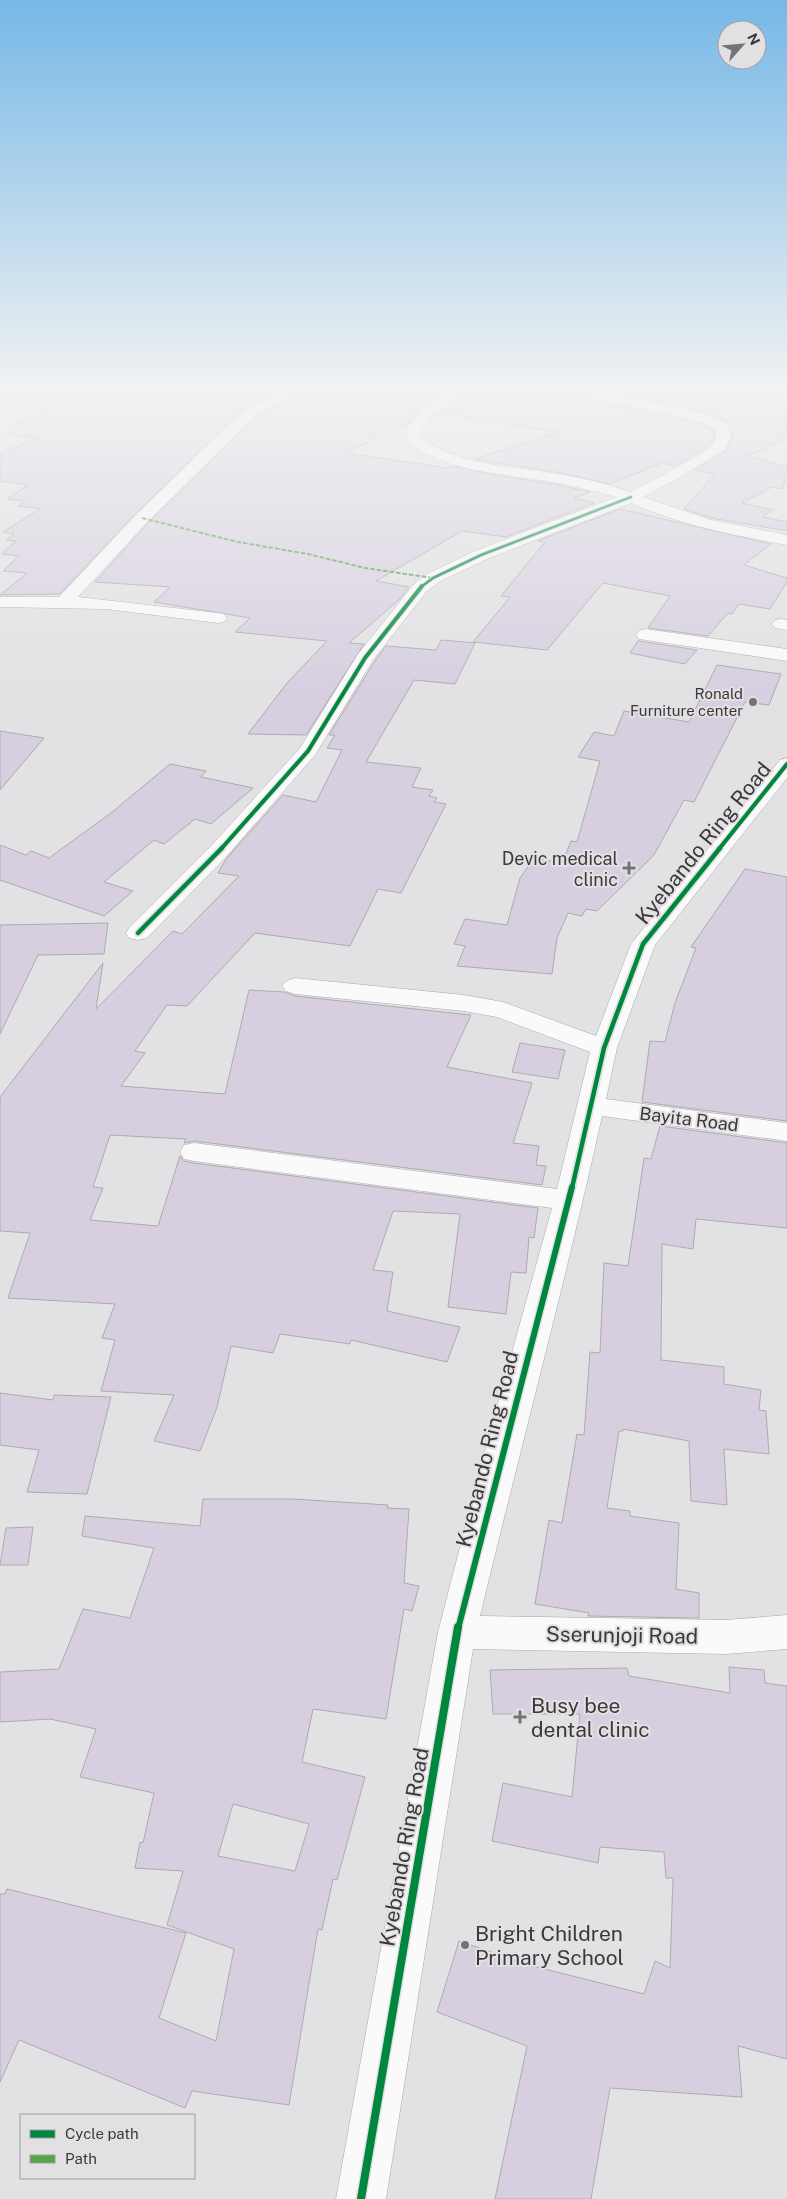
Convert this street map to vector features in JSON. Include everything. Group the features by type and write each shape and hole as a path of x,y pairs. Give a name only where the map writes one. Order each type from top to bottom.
{"street":[{"path":"64,602 173,488"},
{"path":"593,488 631,497 656,509 713,527 787,540"},
{"path":"138,932 218,852 308,751 366,658 421,587 432,578 480,555 631,497 649,488"},
{"path":"0,602 106,604 218,618"},
{"path":"645,636 787,655"},
{"name":"Kyebando Ring Road","path":"361,2199 457,1632 508,1428 569,1200 604,1048 643,944 787,764"},
{"path":"295,986 464,1003 503,1010 604,1048"},
{"name":"Bayita Road","path":"590,1106 787,1132"},
{"path":"194,1152 569,1200"},
{"name":"Sserunjoji Road","path":"457,1632 726,1637 787,1632"}],"building":[{"path":"24,488 162,488 60,594 0,595 27,573 3,571 19,556 2,554 16,541 6,540 14,534 3,532 40,509 18,506 25,501 7,499"},
{"path":"184,488 571,488 590,492 574,498 594,503 506,537 462,531 376,581 409,587 400,599 349,643 364,644 306,735 248,734 287,683 327,641 235,632 250,618 154,602 170,587 95,582 149,522"},
{"path":"703,488 771,488 742,503 772,510 763,517 787,522 787,531 711,518 684,509"},
{"path":"620,509 771,544 744,565 787,578 787,582 770,609 739,604 732,614 728,613 708,636 648,628 670,596 603,583 547,650 473,642 510,597 501,596 545,542 538,541"},
{"path":"441,640 475,643 455,684 414,680 366,762 421,768 412,787 433,790 429,796 437,798 434,802 446,804 401,893 378,889 350,946 255,933 187,1006 167,1005 135,1051 145,1053 121,1086 225,1094 249,990 284,992 295,996 471,1015 447,1067 532,1083 513,1143 539,1146 536,1165 546,1166 542,1185 194,1141 184,1143 186,1139 110,1135 93,1187 103,1188 90,1220 158,1226 180,1156 184,1161 194,1163 538,1208 534,1238 529,1237 526,1273 511,1272 506,1314 448,1307 460,1214 393,1211 373,1270 393,1272 387,1311 460,1327 447,1362 351,1340 350,1344 280,1334 273,1353 231,1346 217,1407 200,1451 154,1441 174,1395 101,1391 115,1340 102,1338 115,1304 8,1298 30,1233 0,1231 0,1097 103,963 96,1009 173,931 182,934 239,876 218,873 226,859 283,795 316,802 342,750 327,748 335,735 329,735 386,646 436,650"},
{"path":"638,641 697,650 685,664 630,653"},
{"path":"717,665 781,674 769,705 745,702 694,802 684,800 654,855 597,911 586,909 582,916 568,913 557,938 552,974 457,966 465,946 454,944 465,919 507,925 520,878 535,857 562,864 571,841 577,842 600,761 578,757 594,732 614,736 624,711 689,722"},
{"path":"0,731 44,738 0,790"},
{"path":"170,764 206,771 201,777 253,788 211,824 195,819 164,844 154,840 104,882 133,891 104,916 0,880 0,845 26,855 31,851 49,858 111,813"},
{"path":"745,869 787,877 787,1121 642,1102 650,1041 665,1042 675,1003 696,948 691,947"},
{"path":"108,923 104,954 38,955 0,1034 0,925"},
{"path":"520,1043 565,1050 558,1079 512,1072"},
{"path":"660,1126 787,1143 787,1228 696,1219 693,1249 662,1244 661,1360 724,1367 724,1384 761,1390 759,1410 766,1411 769,1454 724,1449 727,1505 691,1501 689,1441 623,1429 623,1431 619,1431 607,1508 630,1511 630,1516 679,1523 676,1589 699,1593 699,1618 588,1616 589,1613 535,1604 549,1520 562,1523 577,1434 584,1435 590,1352 600,1353 604,1263 628,1266 644,1158 651,1159"},
{"path":"0,1393 53,1400 54,1395 111,1397 87,1494 27,1492 39,1450 0,1445"},
{"path":"203,1499 294,1499 388,1505 387,1508 409,1509 404,1583 419,1586 412,1611 404,1609 386,1719 313,1709 302,1762 365,1777 337,1880 333,1879 322,1930 318,1929 289,2105 192,2091 185,2108 19,2040 0,2082 0,1894 5,1894 7,1889 186,1933 159,2018 216,2041 234,1949 167,1925 183,1871 135,1868 140,1842 143,1843 154,1793 80,1777 96,1729 50,1719 0,1722 0,1672 59,1669 83,1609 130,1618 154,1548 82,1536 85,1516 200,1526","holes":["233,1804 309,1824 295,1871 218,1856"]},
{"path":"33,1527 28,1565 0,1565 6,1528"},
{"path":"729,1667 764,1670 765,1683 787,1686 787,2059 738,2046 742,2097 610,2088 591,2199 495,2199 527,2046 437,2012 459,1941 529,1965 644,1994 655,1961 670,1968 673,1878 666,1878 664,1852 600,1847 598,1863 492,1841 503,1783 572,1797 580,1714 493,1714 490,1670 627,1668 629,1676 730,1693"}],"marked path":[{"path":"142,518 161,521 238,542 308,554 365,568 433,578"}],"cycle path":[{"path":"138,933 218,852 308,751 365,658 421,587 433,578 481,555 631,497"},
{"path":"361,2199 457,1632 508,1428 569,1200 604,1048 643,944 787,764"}],"place":[{"name":"Ronald Furniture center","path":"753,702"},
{"name":"Devic medical clinic","path":"629,868"},
{"name":"Busy bee dental clinic","path":"520,1717"},
{"name":"Bright Children Primary School","path":"465,1945"}]}
